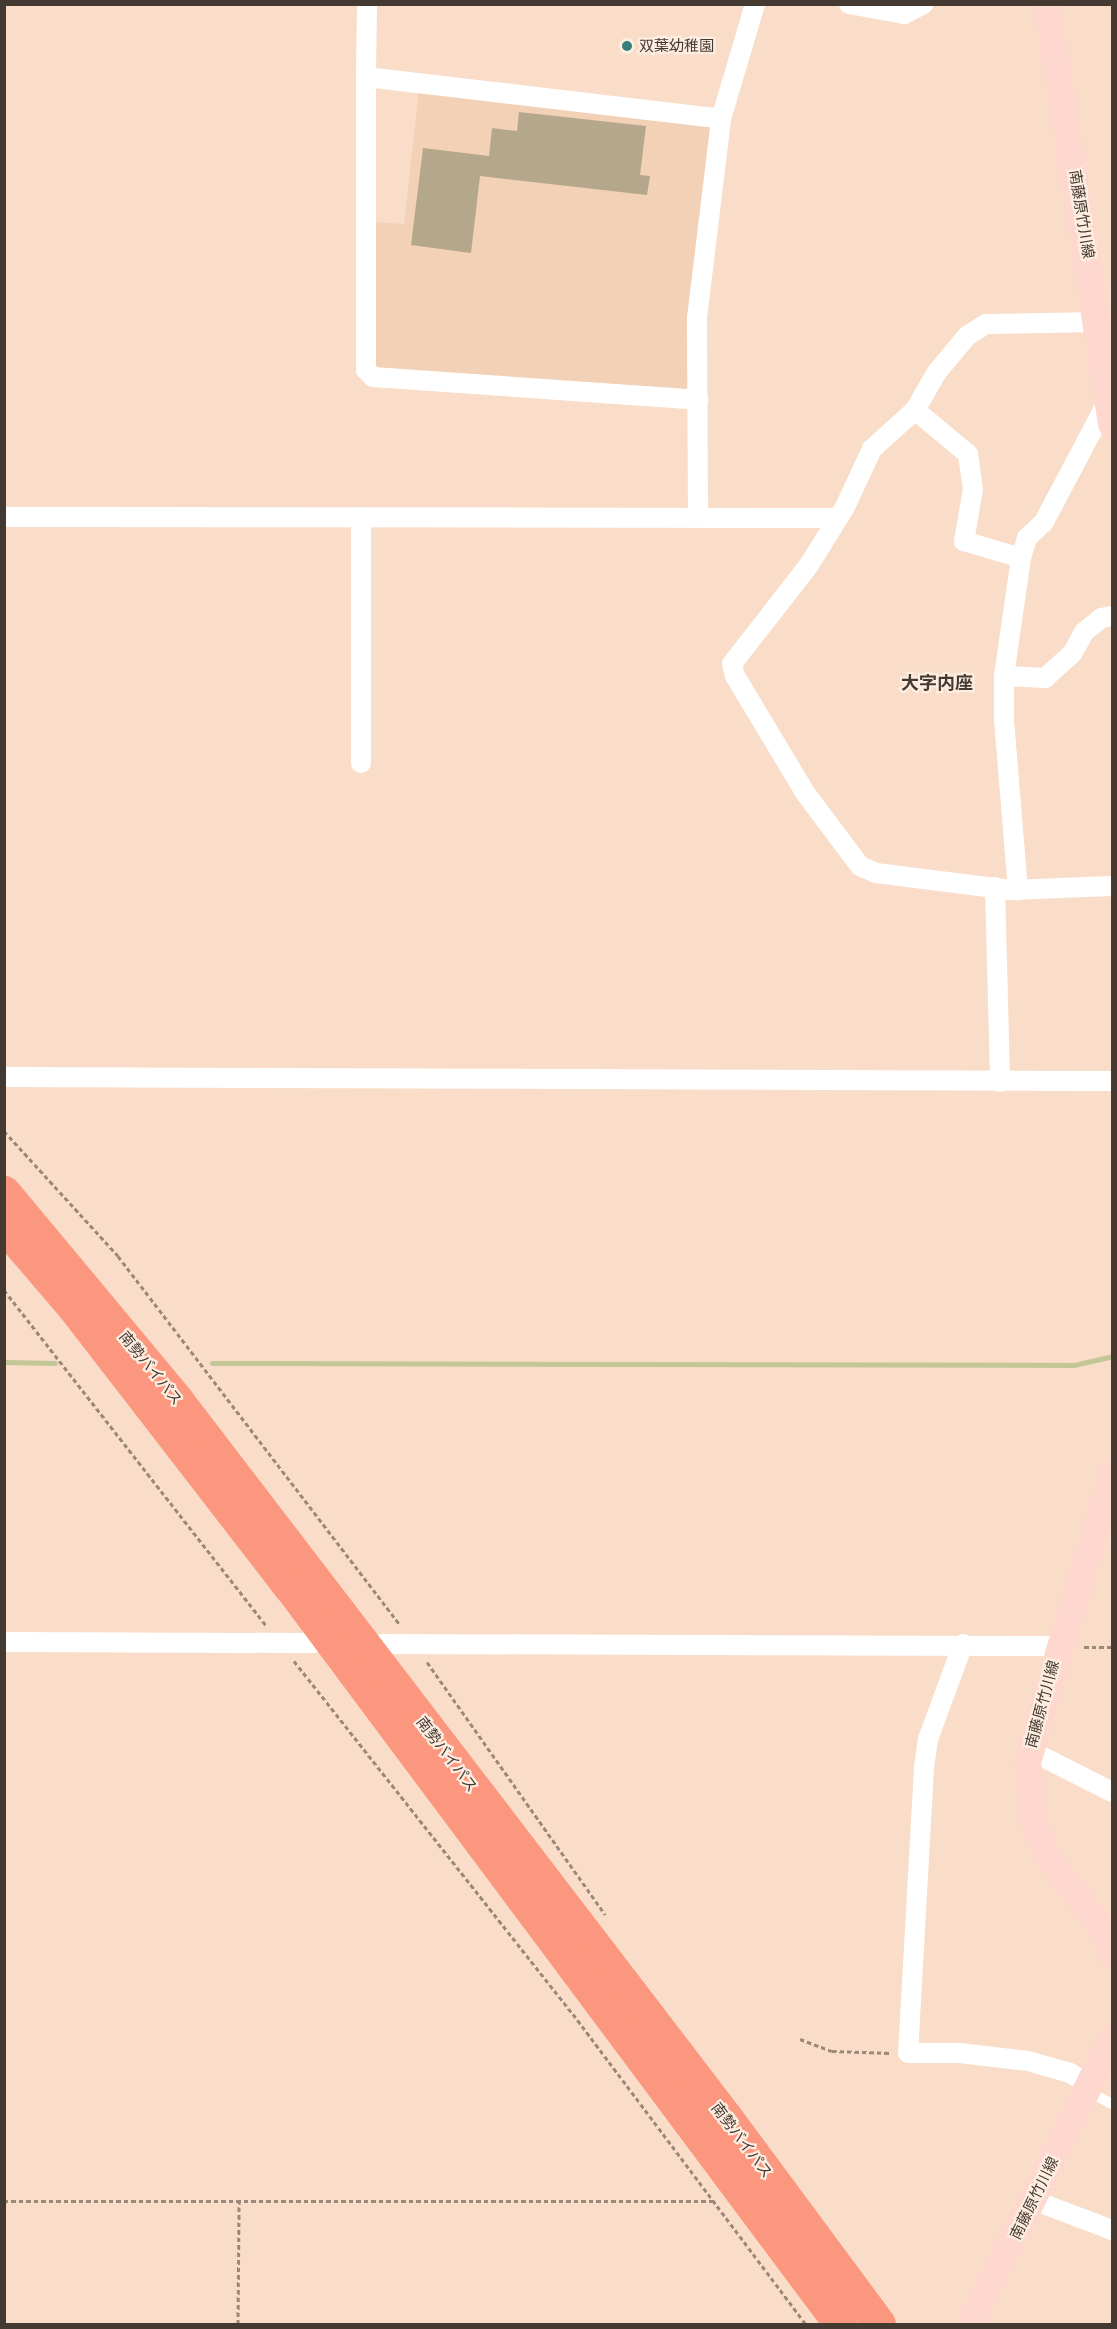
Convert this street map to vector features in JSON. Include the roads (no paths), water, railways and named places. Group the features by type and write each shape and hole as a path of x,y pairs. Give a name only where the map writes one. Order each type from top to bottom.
{"highway":[{"name":"南勢バイパス","path":"4,1191 177,1400 726,2118 879,2325"},
{"name":"南勢バイパス","path":"4,1226 74,1308 290,1587 840,2325"}],"main road":[{"name":"南藤原竹川線","path":"1047,4 1111,395 1113,424"},
{"name":"南藤原竹川線","path":"1113,1474 1058,1647 1029,1750 1028,1793 1047,1856 1104,1932 1113,1955"},
{"name":"南藤原竹川線","path":"970,2325 1113,2039"}],"street":[{"path":"367,4 366,370 373,377 698,400"},
{"path":"698,517 697,318 721,119 755,4"},
{"path":"849,4 904,14 924,4"},
{"path":"366,77 721,119"},
{"path":"1099,322 986,324 967,336 937,372 915,410 872,449 837,518 808,565 739,651 732,664 735,676 806,794 860,866 876,873 1018,890 1113,886"},
{"path":"1018,890 1004,720 1004,676 1021,558 1027,538 1044,522 1111,395"},
{"path":"915,410 968,454 973,489 964,541 1021,558"},
{"path":"4,517 837,518"},
{"path":"361,517 361,763"},
{"path":"1004,676 1045,678 1072,654 1084,632 1101,618 1113,616"},
{"path":"995,886 1000,1082"},
{"path":"4,1077 1113,1081"},
{"path":"4,1642 314,1643"},
{"path":"382,1644 963,1644 1058,1647"},
{"path":"963,1644 928,1739 924,1768 908,2053 960,2053 1028,2061 1070,2073 1090,2085"},
{"path":"1029,1750 1113,1792"},
{"path":"1033,2199 1113,2230"}],"lane":[{"path":"1090,2085 1097,2096 1113,2104"}],"waterway":[{"path":"212,1363 1074,1365 1112,1356"},
{"path":"4,1362 55,1363"}],"place":[{"name":"双葉幼稚園","path":"627,46"}],"district":[{"name":"大字内座","path":"937,682"}]}
